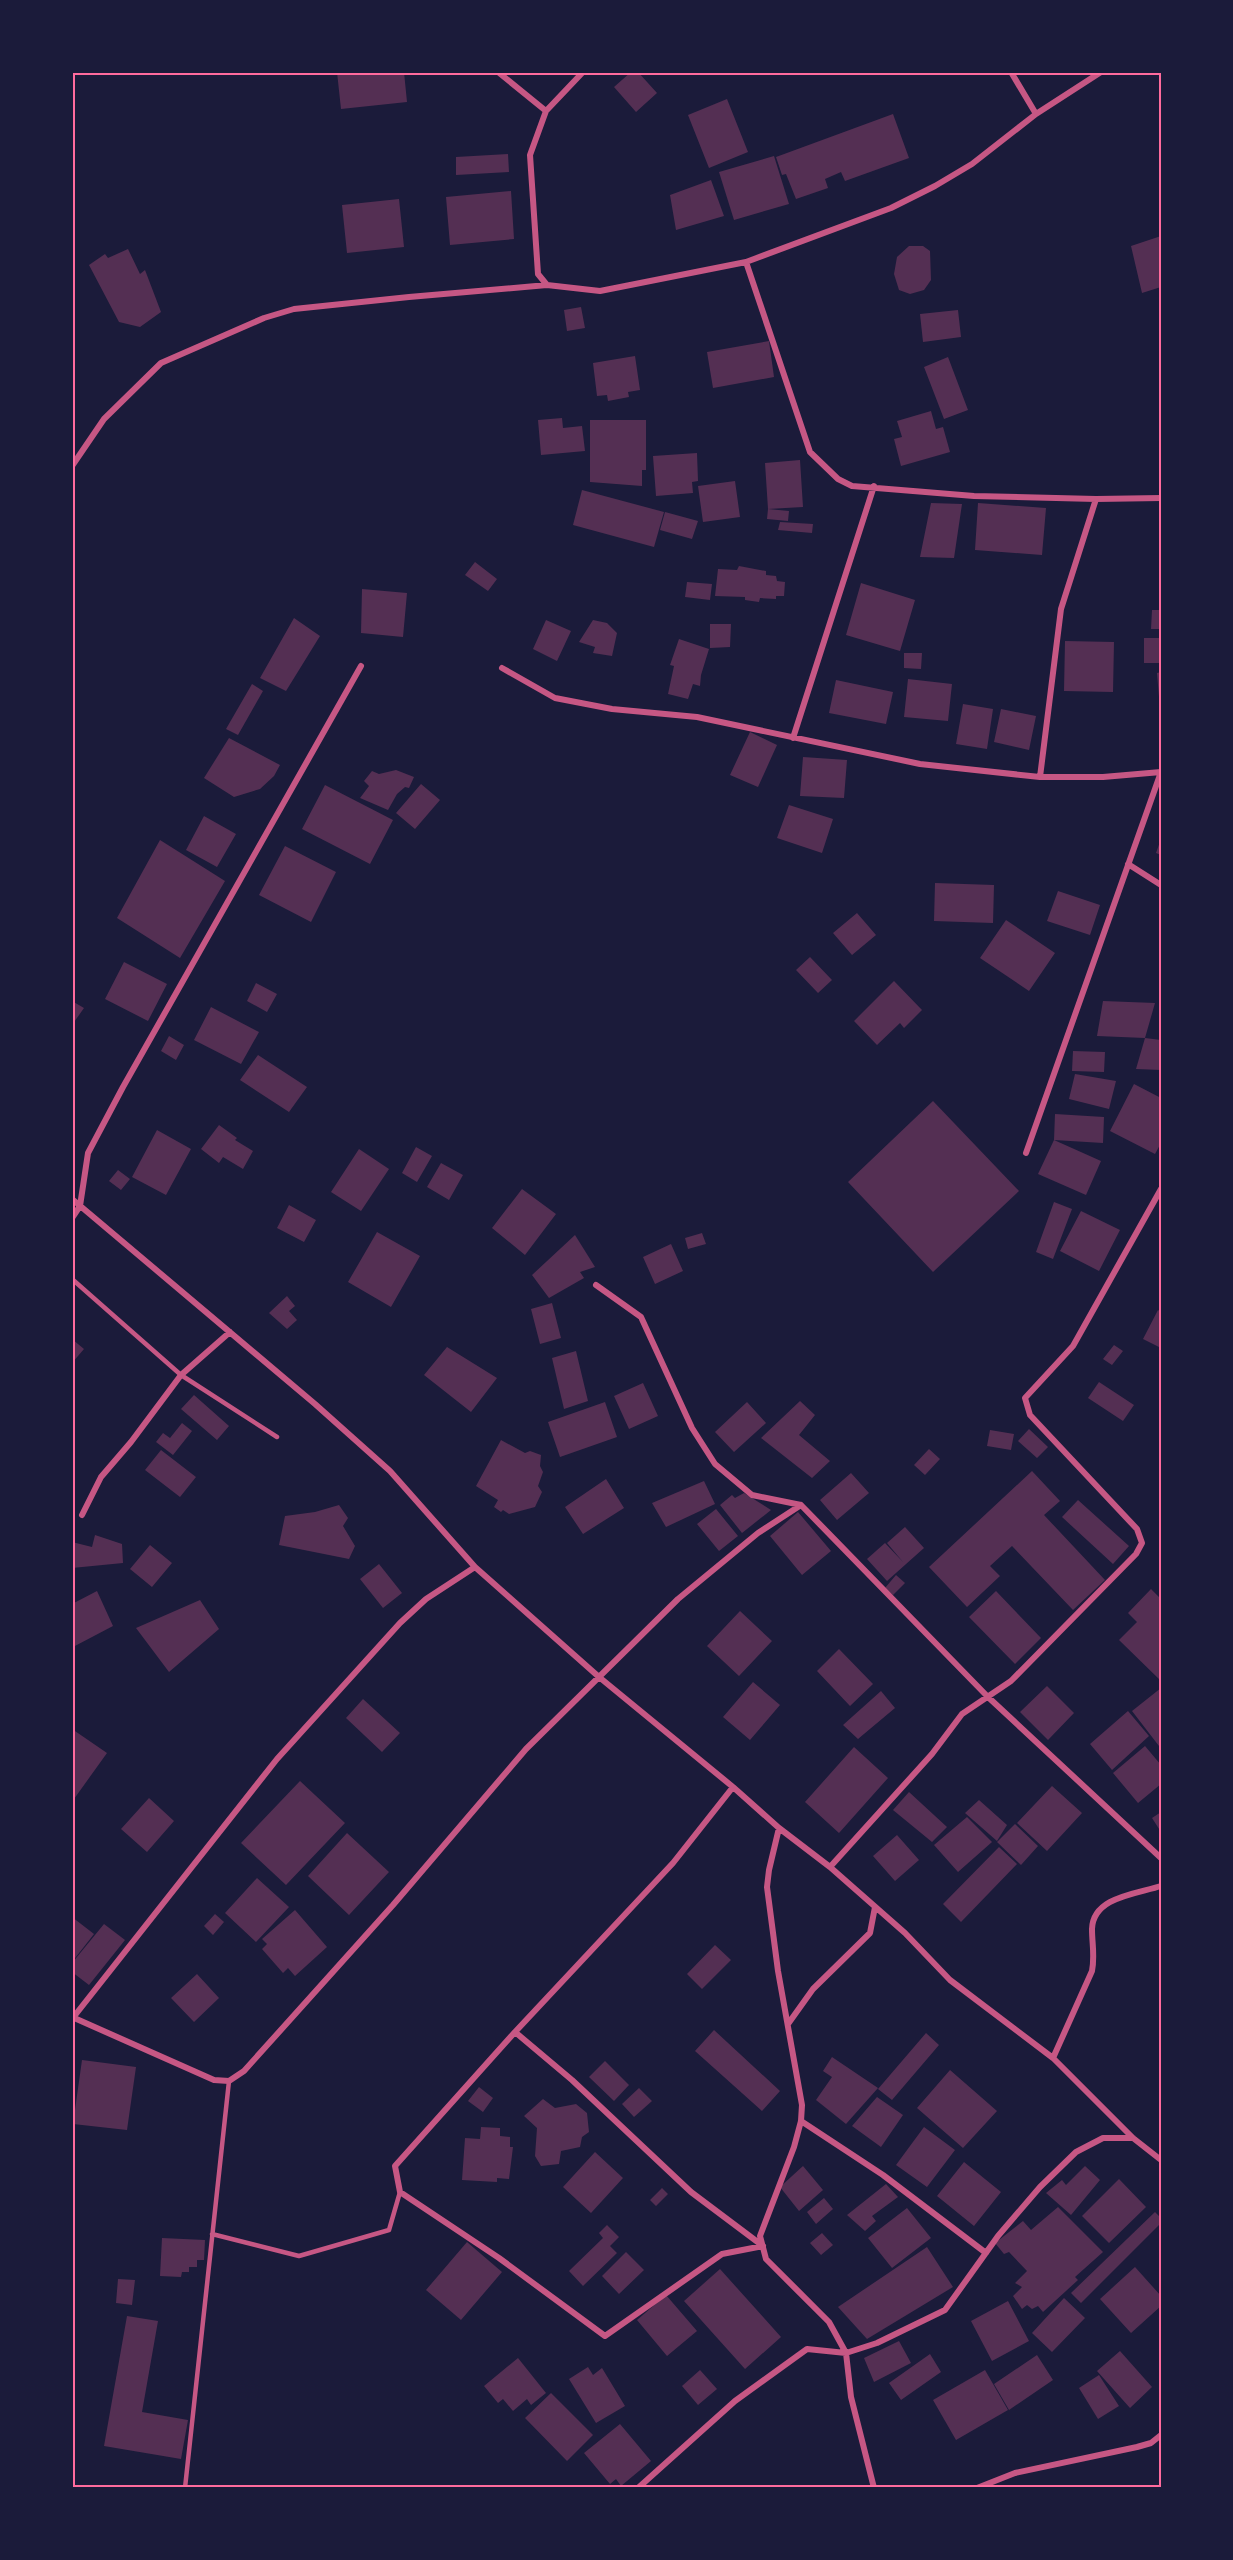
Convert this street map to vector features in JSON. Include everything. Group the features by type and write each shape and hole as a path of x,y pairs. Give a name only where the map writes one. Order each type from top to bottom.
{"street":[{"path":"498,72 546,111"},
{"path":"547,285 538,274 530,155 546,111 583,72"},
{"path":"1011,72 1036,114"},
{"path":"72,466 104,419 161,363 264,318 294,309 547,285 600,291 746,262 891,208 934,186 972,164 1036,114 1101,72"},
{"path":"746,262 810,452 838,479 852,486 974,496 1161,498"},
{"path":"793,738 874,486"},
{"path":"1040,777 1061,609 1096,499"},
{"path":"72,1218 80,1206 88,1153 361,666"},
{"path":"502,668 555,698 612,709 697,717 920,764 1040,777 1103,777 1161,772 1026,1153"},
{"path":"1128,864 1161,885"},
{"path":"830,1867 932,1754 962,1714 1011,1681 1136,1554 1142,1543 1137,1529 1030,1415 1025,1398 1073,1346 1161,1189"},
{"path":"72,1199 390,1471 475,1567 599,1677 733,1787 779,1828 830,1867 905,1933 950,1980 1053,2058 1133,2138 1161,2160"},
{"path":"596,1285 641,1317 692,1428 715,1464 752,1495 801,1505 988,1697 1161,1858"},
{"path":"82,1515 100,1477 131,1442 181,1375 230,1332"},
{"path":"475,1567 426,1599 400,1623 284,1750 72,2018 214,2080 229,2081 244,2071 393,1905 526,1749 678,1599 758,1533 801,1505"},
{"path":"733,1787 673,1863 515,2032 395,2166 400,2192 499,2258 605,2336 722,2254 763,2246"},
{"path":"779,1828 767,1887 802,2105 801,2121 794,2147 760,2236 766,2259 829,2322 846,2353 851,2397 874,2488"},
{"path":"1053,2058 1092,1971 1095,1956 1092,1929 1094,1914 1104,1903 1161,1886"},
{"path":"788,2024 813,1989 870,1933 875,1907"},
{"path":"515,2032 572,2080 691,2192 763,2246"},
{"path":"801,2121 883,2175 986,2253"},
{"path":"638,2488 735,2401 807,2349 846,2353 877,2343 945,2310 986,2253 1040,2187 1076,2152 1103,2138 1133,2138"},
{"path":"977,2488 1015,2473 1151,2443 1161,2435"}],"lane":[{"path":"72,1279 181,1375 277,1437"},
{"path":"185,2488 229,2081"},
{"path":"212,2234 299,2256 388,2230 400,2192"}],"building":[{"path":"337,72 404,72 407,102 341,109"},
{"path":"631,72 638,72 657,93 636,112 614,87"},
{"path":"727,99 748,152 709,168 688,115"},
{"path":"893,114 909,158 845,181 841,172 825,179 828,188 796,199 786,174 782,175 776,157"},
{"path":"508,154 509,172 456,175 456,157"},
{"path":"774,156 789,204 734,220 719,172"},
{"path":"711,180 724,216 676,230 670,195"},
{"path":"511,191 514,239 450,245 446,197"},
{"path":"399,199 404,247 347,253 342,205"},
{"path":"1161,236 1161,287 1142,293 1131,246"},
{"path":"909,246 923,246 930,251 931,280 924,290 910,294 899,290 894,274 897,257"},
{"path":"128,249 140,274 145,270 161,312 140,327 119,322 89,265 105,254 108,258"},
{"path":"581,307 585,328 567,331 564,310"},
{"path":"958,310 961,337 923,342 920,314"},
{"path":"769,341 774,377 713,388 707,352"},
{"path":"635,356 640,390 628,392 629,397 608,401 607,395 597,396 593,363"},
{"path":"948,357 968,410 944,419 924,367"},
{"path":"931,411 936,429 943,427 950,452 901,466 894,439 902,437 897,421"},
{"path":"562,418 563,428 582,426 585,451 541,455 538,420"},
{"path":"590,420 646,420 646,470 642,470 642,486 590,482"},
{"path":"697,453 698,481 692,482 693,493 656,496 653,456"},
{"path":"800,460 803,507 768,509 765,463"},
{"path":"735,481 740,517 703,522 698,486"},
{"path":"582,490 664,512 654,547 573,525"},
{"path":"931,503 962,504 954,558 920,557"},
{"path":"978,503 1046,508 1042,555 975,550"},
{"path":"768,509 789,511 788,521 767,519"},
{"path":"665,512 698,521 692,539 660,530"},
{"path":"780,522 813,524 812,533 778,530"},
{"path":"475,562 497,579 488,591 465,575"},
{"path":"739,566 766,571 766,575 776,576 777,581 785,582 784,596 776,596 776,599 760,598 759,602 745,600 745,597 715,596 718,569 737,570"},
{"path":"687,582 712,584 710,600 685,597"},
{"path":"861,583 915,600 900,651 846,635"},
{"path":"362,589 407,593 403,637 361,633"},
{"path":"1152,610 1161,610 1161,629 1151,629"},
{"path":"294,618 320,636 286,691 260,678"},
{"path":"546,620 571,631 557,661 533,649"},
{"path":"593,620 607,623 617,633 612,656 593,653 595,647 579,642"},
{"path":"710,624 731,624 730,647 710,648"},
{"path":"1144,638 1161,638 1161,663 1144,663"},
{"path":"679,639 709,649 700,686 693,684 688,699 668,694 674,666 670,665"},
{"path":"1065,641 1114,642 1113,692 1064,691"},
{"path":"904,653 922,653 921,669 904,668"},
{"path":"1161,672 1161,697 1159,697 1157,673"},
{"path":"908,679 952,684 948,721 904,717"},
{"path":"836,680 893,692 886,724 829,713"},
{"path":"252,684 263,691 238,735 226,729"},
{"path":"963,704 993,709 987,749 956,744"},
{"path":"1001,709 1036,716 1029,750 994,742"},
{"path":"750,732 777,745 758,787 730,775"},
{"path":"229,738 280,765 274,776 260,789 234,797 204,778"},
{"path":"803,757 847,760 844,798 800,796"},
{"path":"396,770 414,777 409,788 405,787 397,794 388,810 360,798 369,786 364,781 372,771 379,774"},
{"path":"421,784 440,800 415,829 396,813"},
{"path":"325,785 393,820 370,864 302,829"},
{"path":"789,805 833,819 822,853 777,838"},
{"path":"204,816 236,834 217,867 186,850"},
{"path":"1161,839 1161,855 1156,853"},
{"path":"160,840 225,881 180,958 117,918"},
{"path":"285,846 336,872 311,922 259,895"},
{"path":"935,883 994,885 993,923 934,921"},
{"path":"1058,891 1100,905 1090,935 1047,921"},
{"path":"857,913 876,935 852,955 833,933"},
{"path":"1006,920 1055,953 1029,991 980,958"},
{"path":"810,957 832,980 818,993 796,970"},
{"path":"124,962 167,984 148,1021 105,999"},
{"path":"894,981 922,1010 904,1028 900,1023 877,1045 854,1021"},
{"path":"256,983 277,994 267,1012 247,1001"},
{"path":"72,1001 84,1008 72,1025"},
{"path":"1103,1001 1155,1003 1145,1038 1097,1036"},
{"path":"211,1007 259,1032 241,1064 194,1040"},
{"path":"169,1036 184,1045 176,1060 161,1051"},
{"path":"1145,1038 1161,1040 1161,1070 1136,1069"},
{"path":"1073,1051 1105,1052 1104,1072 1072,1071"},
{"path":"258,1055 307,1087 289,1112 240,1080"},
{"path":"1075,1074 1116,1081 1109,1109 1069,1099"},
{"path":"1134,1084 1161,1098 1161,1143 1155,1154 1110,1131"},
{"path":"933,1101 1019,1191 933,1272 848,1182"},
{"path":"1055,1114 1104,1117 1103,1143 1054,1140"},
{"path":"219,1125 237,1138 235,1140 253,1151 243,1169 223,1157 219,1163 201,1149"},
{"path":"157,1130 191,1149 166,1195 132,1177"},
{"path":"1054,1140 1101,1161 1086,1195 1038,1174"},
{"path":"416,1147 432,1156 417,1182 402,1173"},
{"path":"359,1149 389,1169 361,1211 331,1192"},
{"path":"441,1163 463,1175 449,1200 427,1187"},
{"path":"118,1170 130,1179 121,1190 109,1181"},
{"path":"522,1189 556,1214 525,1255 492,1228"},
{"path":"1054,1202 1072,1209 1053,1259 1036,1252"},
{"path":"289,1205 316,1220 304,1242 277,1228"},
{"path":"1081,1211 1120,1230 1099,1271 1060,1251"},
{"path":"377,1232 420,1256 391,1307 348,1282"},
{"path":"702,1233 706,1244 688,1249 685,1238"},
{"path":"575,1235 595,1267 580,1272 584,1278 549,1298 532,1275"},
{"path":"671,1244 683,1271 655,1284 643,1257"},
{"path":"287,1296 295,1306 289,1311 297,1320 287,1329 269,1313"},
{"path":"552,1303 561,1338 540,1344 531,1309"},
{"path":"1158,1310 1161,1312 1161,1348 1143,1339"},
{"path":"72,1339 84,1349 72,1363"},
{"path":"1114,1345 1123,1351 1112,1365 1103,1359"},
{"path":"447,1347 497,1378 471,1412 424,1375"},
{"path":"576,1351 588,1401 564,1409 552,1358"},
{"path":"1099,1382 1134,1405 1123,1421 1088,1398"},
{"path":"643,1383 658,1416 629,1429 614,1396"},
{"path":"194,1395 229,1426 217,1440 181,1409"},
{"path":"800,1401 815,1415 799,1435 830,1461 812,1478 761,1438"},
{"path":"605,1402 617,1437 560,1457 548,1422"},
{"path":"747,1402 766,1423 734,1452 715,1432"},
{"path":"182,1423 192,1431 173,1455 156,1442 163,1433 170,1438"},
{"path":"1029,1429 1048,1447 1037,1458 1018,1441"},
{"path":"990,1430 1014,1434 1011,1450 987,1446"},
{"path":"501,1440 525,1453 530,1451 541,1455 540,1466 543,1472 538,1486 542,1492 535,1507 509,1514 503,1510 501,1512 494,1507 498,1500 476,1486"},
{"path":"929,1449 940,1459 925,1475 914,1465"},
{"path":"161,1450 196,1477 180,1497 145,1470"},
{"path":"1032,1471 1060,1501 1044,1515 1105,1580 1073,1610 1012,1546 990,1566 1000,1576 967,1607 929,1567"},
{"path":"851,1473 869,1493 837,1520 820,1500"},
{"path":"606,1479 624,1508 583,1534 565,1507"},
{"path":"704,1481 715,1504 666,1527 652,1503"},
{"path":"744,1493 771,1510 742,1533 720,1505 732,1495 735,1498"},
{"path":"1078,1500 1129,1546 1113,1564 1062,1517"},
{"path":"339,1505 348,1518 343,1526 355,1546 349,1559 279,1545 285,1516 315,1512"},
{"path":"716,1509 738,1536 719,1551 697,1524"},
{"path":"798,1512 831,1551 802,1575 770,1536"},
{"path":"905,1527 924,1548 887,1581 867,1559 885,1543 903,1562 887,1543"},
{"path":"95,1535 122,1544 123,1563 72,1568 72,1542 92,1547"},
{"path":"150,1545 172,1563 152,1587 130,1569"},
{"path":"379,1564 402,1593 383,1608 360,1579"},
{"path":"896,1575 905,1583 893,1595 885,1588"},
{"path":"1151,1589 1161,1599 1161,1681 1119,1640 1137,1622 1128,1613"},
{"path":"97,1591 113,1626 73,1647 72,1604"},
{"path":"996,1591 1041,1638 1015,1664 969,1617"},
{"path":"200,1600 219,1629 169,1672 136,1628"},
{"path":"740,1611 772,1641 739,1676 707,1646"},
{"path":"839,1649 873,1684 850,1706 817,1671"},
{"path":"753,1682 780,1705 750,1740 723,1717"},
{"path":"1047,1686 1074,1713 1048,1740 1020,1712"},
{"path":"1161,1688 1161,1744 1159,1746 1132,1711"},
{"path":"881,1691 895,1708 858,1739 843,1725"},
{"path":"363,1699 400,1733 382,1752 346,1718"},
{"path":"1128,1711 1149,1736 1112,1770 1090,1744"},
{"path":"72,1729 107,1753 74,1799 72,1797"},
{"path":"1145,1746 1161,1765 1161,1784 1138,1803 1113,1773"},
{"path":"854,1747 888,1778 839,1833 805,1802"},
{"path":"300,1781 345,1823 286,1885 241,1843"},
{"path":"1052,1786 1082,1813 1047,1851 1017,1823"},
{"path":"909,1792 947,1827 932,1842 893,1810"},
{"path":"149,1798 174,1821 147,1852 121,1829"},
{"path":"979,1800 1007,1825 997,1841 965,1813"},
{"path":"1161,1812 1161,1832 1152,1818"},
{"path":"967,1817 992,1842 958,1872 934,1845"},
{"path":"1015,1824 1038,1846 1021,1865 997,1842"},
{"path":"347,1833 389,1872 349,1915 308,1876"},
{"path":"897,1835 919,1860 895,1881 873,1856"},
{"path":"999,1847 1017,1864 961,1922 943,1904"},
{"path":"257,1878 289,1907 256,1942 225,1913"},
{"path":"295,1910 327,1947 295,1976 288,1968 283,1973 262,1949 267,1944 262,1939"},
{"path":"215,1914 224,1922 213,1935 204,1926"},
{"path":"72,1917 94,1934 72,1962"},
{"path":"104,1924 125,1940 89,1985 72,1972 72,1963"},
{"path":"715,1945 731,1960 702,1989 687,1974"},
{"path":"197,1974 219,1998 194,2022 171,1998"},
{"path":"714,2030 780,2091 762,2111 695,2051"},
{"path":"926,2033 939,2045 892,2100 878,2089"},
{"path":"832,2057 878,2088 846,2124 816,2100 832,2077 823,2071"},
{"path":"82,2060 136,2067 127,2130 73,2124"},
{"path":"605,2061 629,2085 614,2101 589,2077"},
{"path":"950,2070 997,2111 963,2148 917,2108"},
{"path":"479,2087 493,2098 483,2112 468,2101"},
{"path":"639,2088 652,2101 634,2117 622,2104"},
{"path":"877,2097 903,2115 881,2147 852,2126"},
{"path":"543,2099 555,2108 576,2104 587,2113 589,2132 582,2137 580,2147 561,2151 559,2164 541,2166 535,2156 537,2128 524,2116"},
{"path":"481,2127 500,2128 500,2136 510,2137 510,2147 513,2147 509,2179 497,2178 497,2182 462,2180 465,2138 480,2139"},
{"path":"924,2127 955,2150 927,2187 896,2165"},
{"path":"595,2152 623,2178 591,2213 563,2187"},
{"path":"964,2162 1001,2192 974,2226 937,2196"},
{"path":"803,2166 823,2190 799,2211 780,2187"},
{"path":"1085,2166 1100,2180 1071,2215 1046,2193 1062,2180 1066,2185"},
{"path":"1119,2179 1146,2207 1109,2243 1082,2216"},
{"path":"886,2184 898,2197 872,2216 876,2221 865,2231 847,2215"},
{"path":"662,2188 668,2194 656,2206 650,2200"},
{"path":"824,2198 833,2209 816,2224 807,2212"},
{"path":"1058,2207 1103,2252 1075,2277 1078,2280 1043,2312 1038,2306 1032,2309 1027,2305 1022,2309 1013,2296 1022,2287 1015,2283 1027,2271 1009,2252 1004,2254 995,2243 1023,2221 1031,2230"},
{"path":"907,2208 931,2238 892,2268 868,2238"},
{"path":"1155,2212 1161,2218 1161,2223 1081,2303 1071,2293"},
{"path":"607,2225 619,2237 610,2246 617,2253 583,2286 569,2271 603,2238 599,2233"},
{"path":"822,2233 833,2245 821,2255 810,2243"},
{"path":"162,2238 205,2240 204,2260 197,2260 197,2267 189,2267 189,2272 182,2272 181,2277 160,2276"},
{"path":"467,2242 502,2272 461,2320 426,2290"},
{"path":"927,2247 953,2287 867,2339 838,2307"},
{"path":"626,2252 644,2270 619,2294 602,2276"},
{"path":"1135,2267 1161,2296 1161,2306 1131,2333 1100,2299"},
{"path":"720,2269 781,2337 745,2369 684,2301"},
{"path":"118,2279 135,2280 132,2305 116,2303"},
{"path":"666,2295 697,2331 667,2356 637,2320"},
{"path":"1064,2298 1085,2318 1052,2352 1032,2333"},
{"path":"1008,2301 1029,2341 992,2361 971,2321"},
{"path":"127,2316 158,2321 142,2412 188,2420 181,2459 104,2446"},
{"path":"899,2341 911,2363 874,2382 864,2358"},
{"path":"1120,2351 1152,2387 1130,2408 1097,2371"},
{"path":"930,2354 941,2372 901,2400 889,2383"},
{"path":"1037,2355 1053,2380 1009,2410 994,2384"},
{"path":"518,2358 546,2393 531,2405 527,2399 513,2411 503,2399 498,2403 484,2386"},
{"path":"588,2367 593,2375 602,2368 625,2406 596,2423 569,2379"},
{"path":"700,2370 717,2389 698,2405 682,2386"},
{"path":"985,2370 1008,2410 956,2440 933,2400"},
{"path":"1099,2375 1119,2406 1098,2419 1079,2388"},
{"path":"551,2393 593,2435 567,2461 525,2418"},
{"path":"620,2424 651,2461 621,2486 616,2479 610,2484 584,2453"}]}
